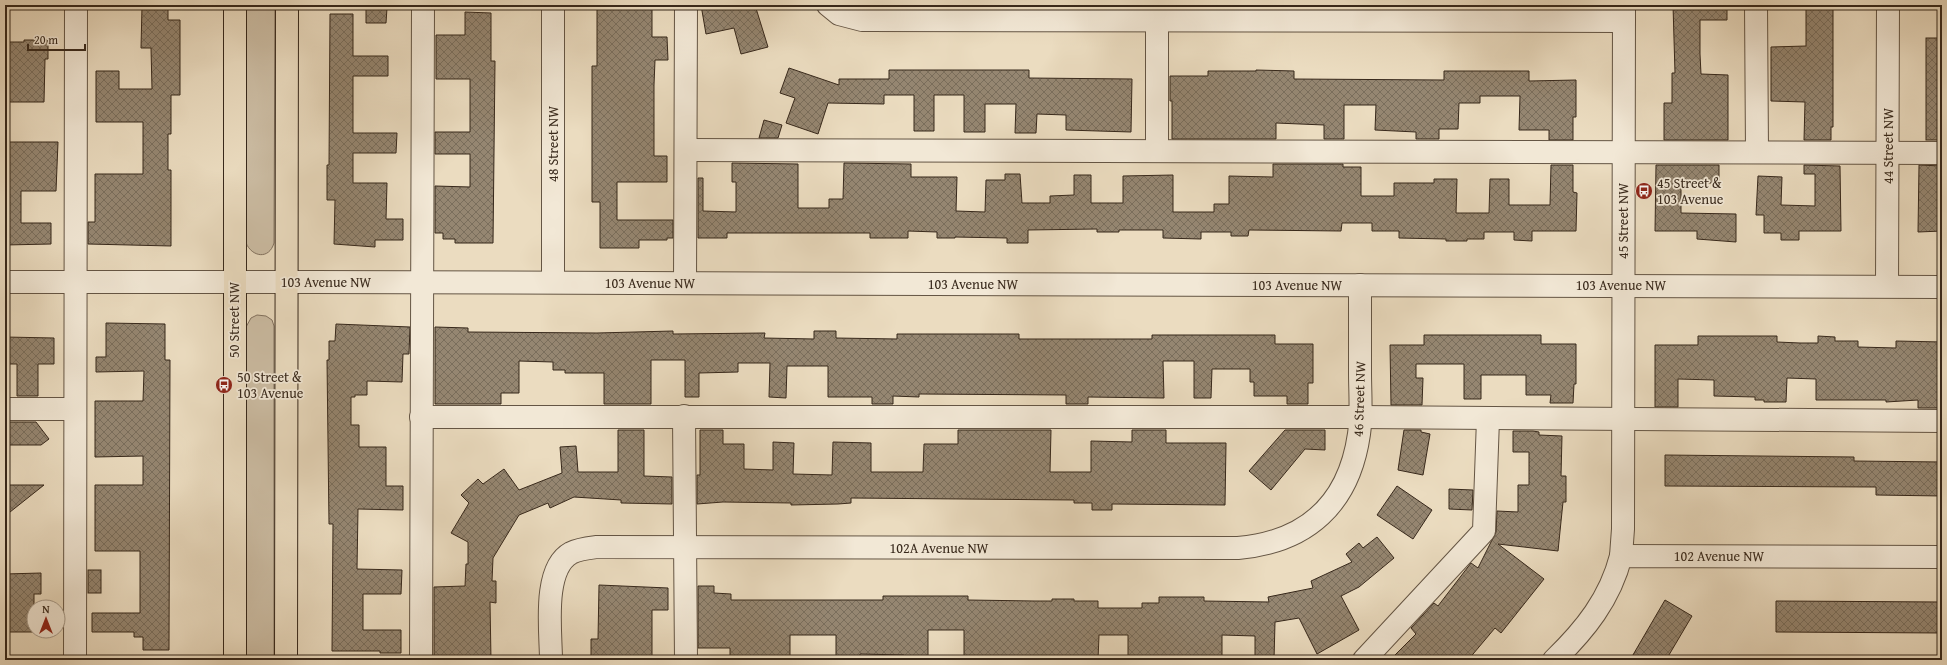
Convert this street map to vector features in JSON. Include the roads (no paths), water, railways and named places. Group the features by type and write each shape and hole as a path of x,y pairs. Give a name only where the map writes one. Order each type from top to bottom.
{"main road":[{"name":"50 Street NW","path":"235,5 235,660"},
{"path":"286,660 287,5"}],"street":[{"path":"75,660 76,5"},
{"path":"421,660 423,5"},
{"name":"48 Street NW","path":"553,5 553,282"},
{"path":"685,283 686,5"},
{"path":"1756,5 1757,152"},
{"name":"44 Street NW","path":"1887,286 1888,5"},
{"path":"829,6 839,14 862,20 1097,12 1157,20 1624,13"},
{"name":"45 Street NW","path":"1621,556 1623,529 1624,13"},
{"path":"1157,20 1157,151"},
{"path":"686,150 1942,153"},
{"name":"103 Avenue NW","path":"5,282 1942,286"},
{"name":"46 Street NW","path":"1312,523 1335,499 1347,479 1357,445 1360,418 1360,285"},
{"path":"5,409 75,409"},
{"path":"421,417 684,416 1942,421"},
{"path":"684,416 686,660"},
{"path":"1364,660 1484,531 1488,419"},
{"name":"102A Avenue NW","path":"551,660 551,586 554,573 563,559 570,553 598,547 1238,548 1260,546 1278,541 1312,523"},
{"path":"1554,660 1575,639 1594,616 1611,584 1621,556"},
{"name":"102 Avenue NW","path":"1621,556 1942,557"}],"place":[{"name":"45 Street & 103 Avenue","path":"1644,191"},
{"name":"50 Street & 103 Avenue","path":"224,385"}]}
